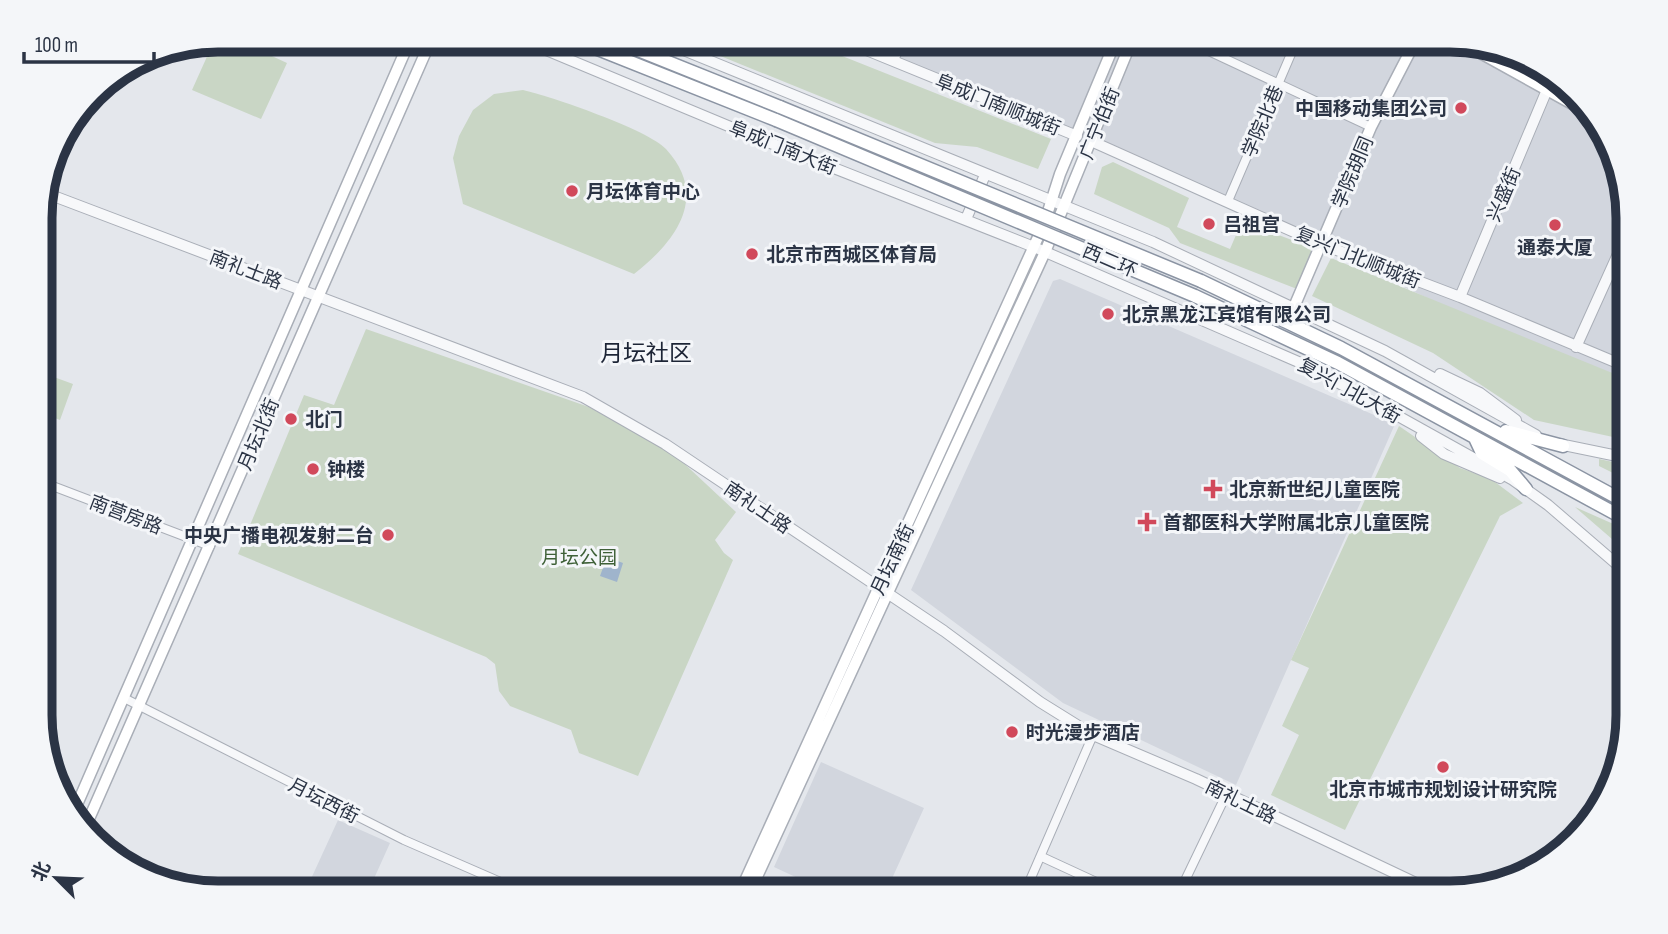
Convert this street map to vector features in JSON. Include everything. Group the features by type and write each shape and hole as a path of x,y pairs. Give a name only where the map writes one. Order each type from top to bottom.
{"highway":[{"name":"西二环","path":"607,53 776,120 1195,296 1338,363 1615,514"},
{"name":"西二环","path":"644,53 1201,281 1342,348 1615,496"},
{"path":"1479,422 1563,446"},
{"path":"1475,438 1482,453 1510,470 1526,488"}],"main road":[{"name":"广宁伯街","path":"1044,224 1111,52"},
{"name":"广宁伯街","path":"1056,229 1127,52"},
{"name":"学院胡同","path":"1294,307 1371,127 1410,52"},
{"name":"月坛北街","path":"78,803 404,53"},
{"name":"月坛北街","path":"89,819 425,53"},
{"path":"1490,57 1556,91"},
{"path":"1509,64 1562,96"},
{"name":"月坛南街","path":"755,881 1044,224"},
{"name":"月坛南街","path":"745,881 1056,229"}],"street":[{"name":"阜成门南顺城街","path":"874,52 1077,136"},
{"path":"893,60 896,52"},
{"path":"1210,52 1371,127"},
{"name":"学院北巷","path":"1228,201 1292,52"},
{"name":"阜成门南大街","path":"553,53 745,133 1045,252"},
{"path":"689,53 1153,242 1480,393 1527,430 1563,446 1615,456"},
{"name":"兴盛街","path":"1460,297 1548,88"},
{"name":"复兴门北顺城街","path":"1090,141 1321,244 1460,297 1615,362"},
{"path":"965,219 985,175"},
{"name":"南礼士路","path":"54,196 532,377 619,415 883,590 1040,702 1093,735 1196,779 1411,881"},
{"path":"975,197 1056,229"},
{"name":"复兴门北大街","path":"1045,252 1310,367 1387,411 1398,423 1427,439 1444,454 1526,488"},
{"path":"1576,346 1615,260"},
{"name":"南营房路","path":"52,486 210,546"},
{"path":"1526,488 1615,563"},
{"name":"月坛西街","path":"124,698 404,840 498,881"},
{"path":"1030,881 1093,735"},
{"path":"1186,881 1226,795"},
{"path":"1042,857 1093,881"}],"shaded area":[{"path":"870,52 1450,52 1493,58 1513,65 1551,87 1567,101 1593,135 1610,175 1615,207 1615,385 1091,141"},
{"name":"首都医科大学附属北京儿童医院","path":"1060,279 1395,424 1236,785 1063,703 911,590 1053,281"},
{"path":"821,762 924,808 891,881 804,881 774,867"},
{"path":"338,820 390,843 373,881 310,881"}],"green space":[{"path":"833,52 1051,139 1038,169 977,147 935,143 712,53"},
{"path":"209,53 265,53 287,63 261,119 192,90"},
{"name":"月坛体育中心","path":"523,90 576,106 640,133 666,149 679,167 685,184 686,201 682,218 662,248 634,274 463,204 453,158 459,136 473,110 494,94"},
{"path":"1113,162 1189,198 1177,227 1230,249 1242,221 1313,248 1297,289 1180,243 1169,228 1094,194 1102,167"},
{"path":"1331,258 1615,374 1615,437 1534,420 1433,353 1312,296"},
{"name":"月坛公园","path":"366,329 589,407 675,455 736,512 715,540 733,560 638,776 579,753 571,730 510,706 499,691 495,664 486,657 238,554 304,395 334,405"},
{"path":"52,376 73,384 60,420 52,417"},
{"path":"1399,426 1460,468 1491,479 1523,503 1500,516 1345,830 1271,795 1299,735 1282,726 1309,668 1291,660"},
{"path":"1599,459 1615,462 1615,474 1599,466"},
{"path":"1575,507 1615,525 1615,542"}],"water":[{"path":"601,555 623,563 617,582 600,576 604,565 598,563"}],"place":[{"name":"中国移动集团公司","path":"1461,108"},
{"name":"月坛体育中心","path":"572,191"},
{"name":"吕祖宫","path":"1209,224"},
{"name":"通泰大厦","path":"1555,225"},
{"name":"北京市西城区体育局","path":"752,254"},
{"name":"北京黑龙江宾馆有限公司","path":"1108,314"},
{"name":"北门","path":"291,419"},
{"name":"钟楼","path":"313,469"},
{"name":"北京新世纪儿童医院","path":"1213,489"},
{"name":"首都医科大学附属北京儿童医院","path":"1147,522"},
{"name":"中央广播电视发射二台","path":"388,535"},
{"name":"时光漫步酒店","path":"1012,732"},
{"name":"北京市城市规划设计研究院","path":"1443,767"}],"district":[{"name":"月坛社区","path":"646,353"}]}
